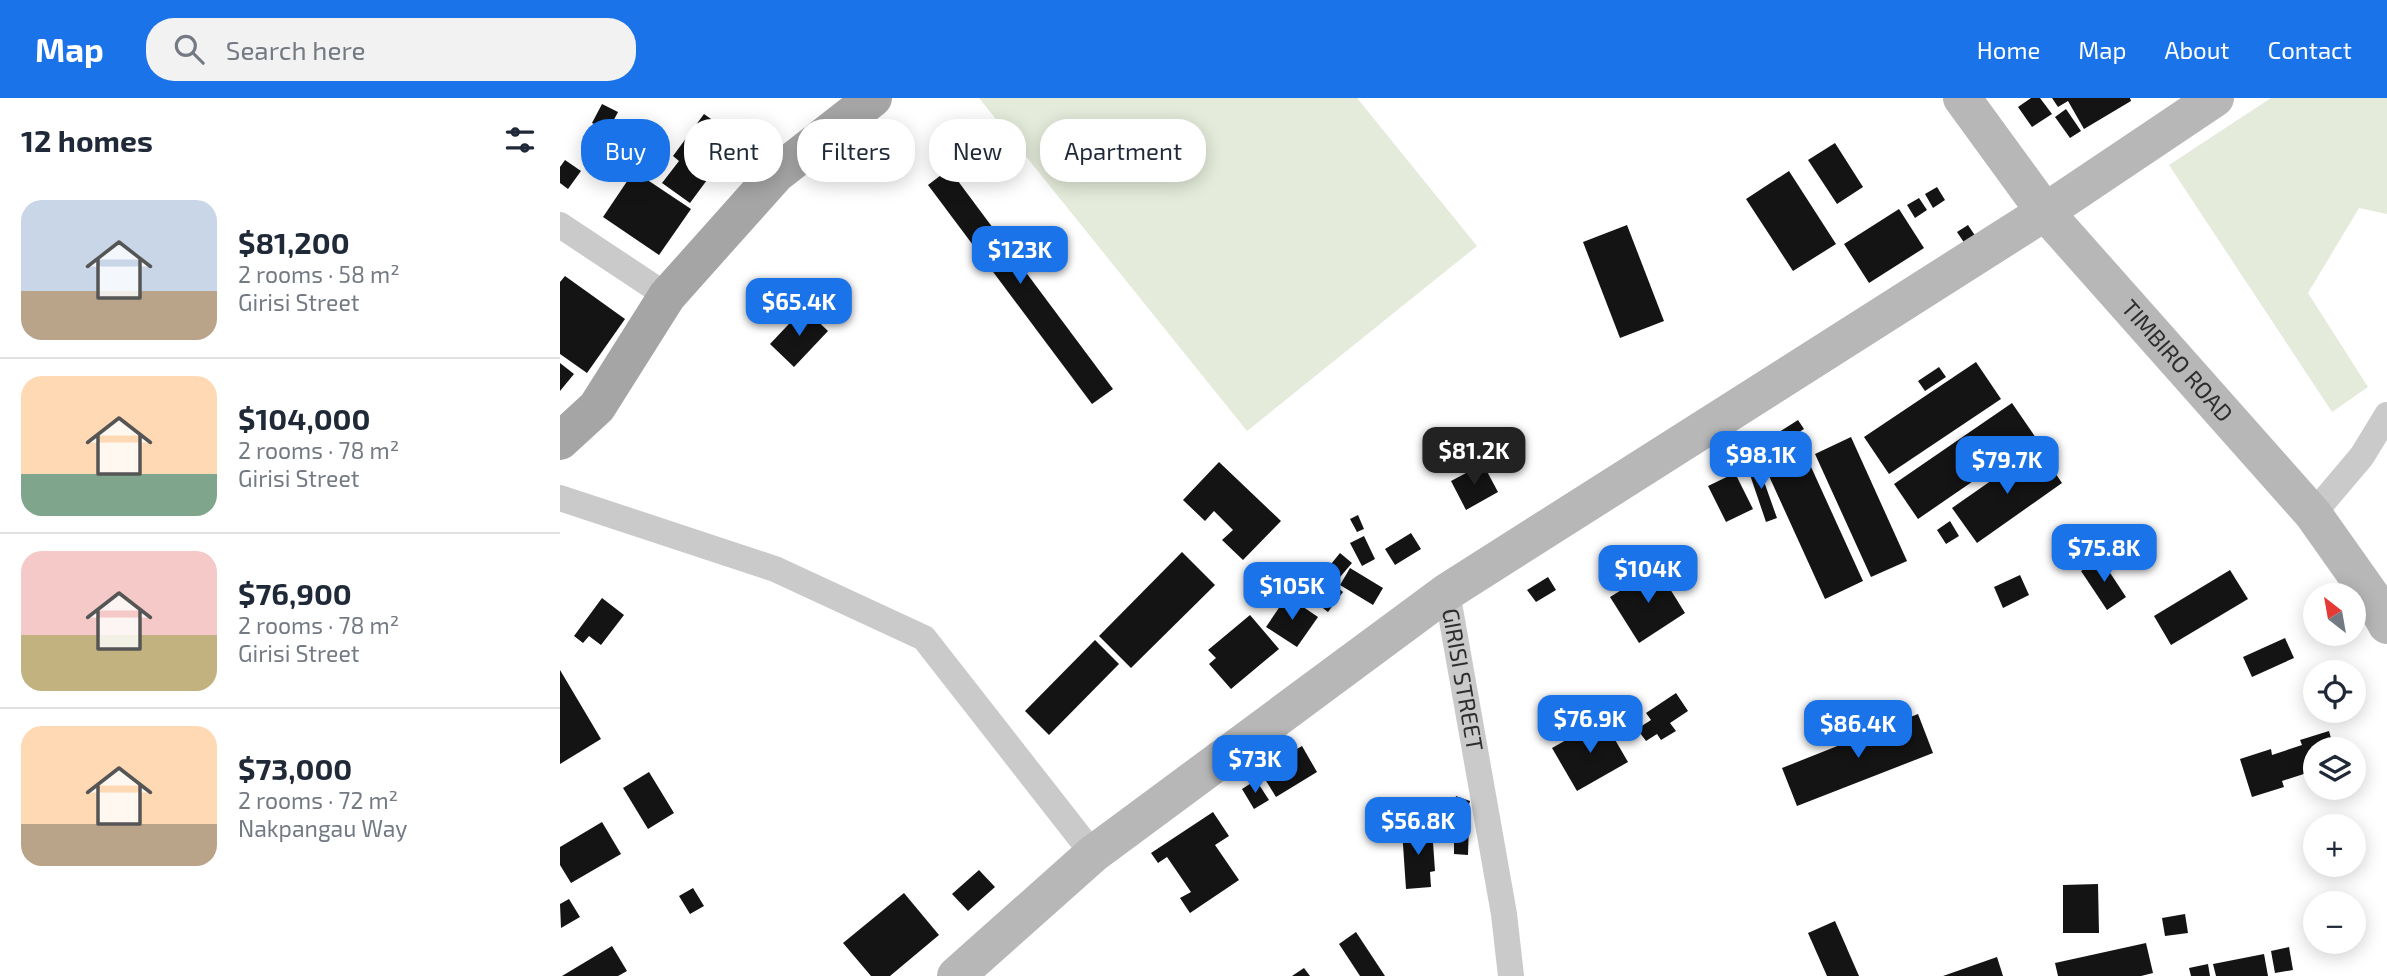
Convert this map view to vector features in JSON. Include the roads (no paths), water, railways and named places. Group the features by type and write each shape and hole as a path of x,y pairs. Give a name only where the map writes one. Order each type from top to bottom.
{"main road":[{"path":"560,441 597,407 667,296 776,174 873,98"}],"street":[{"name":"TIMBIRO ROAD","path":"1962,98 2045,212 2313,514 2371,596 2387,625"},
{"path":"956,976 1093,854 1447,592 2045,212 2216,98"},
{"path":"560,225 667,296"},
{"path":"2313,514 2362,456 2387,415"},
{"path":"560,498 775,569 924,638 1093,854"},
{"name":"GIRISI STREET","path":"1447,592 1504,914 1511,976"}]}
